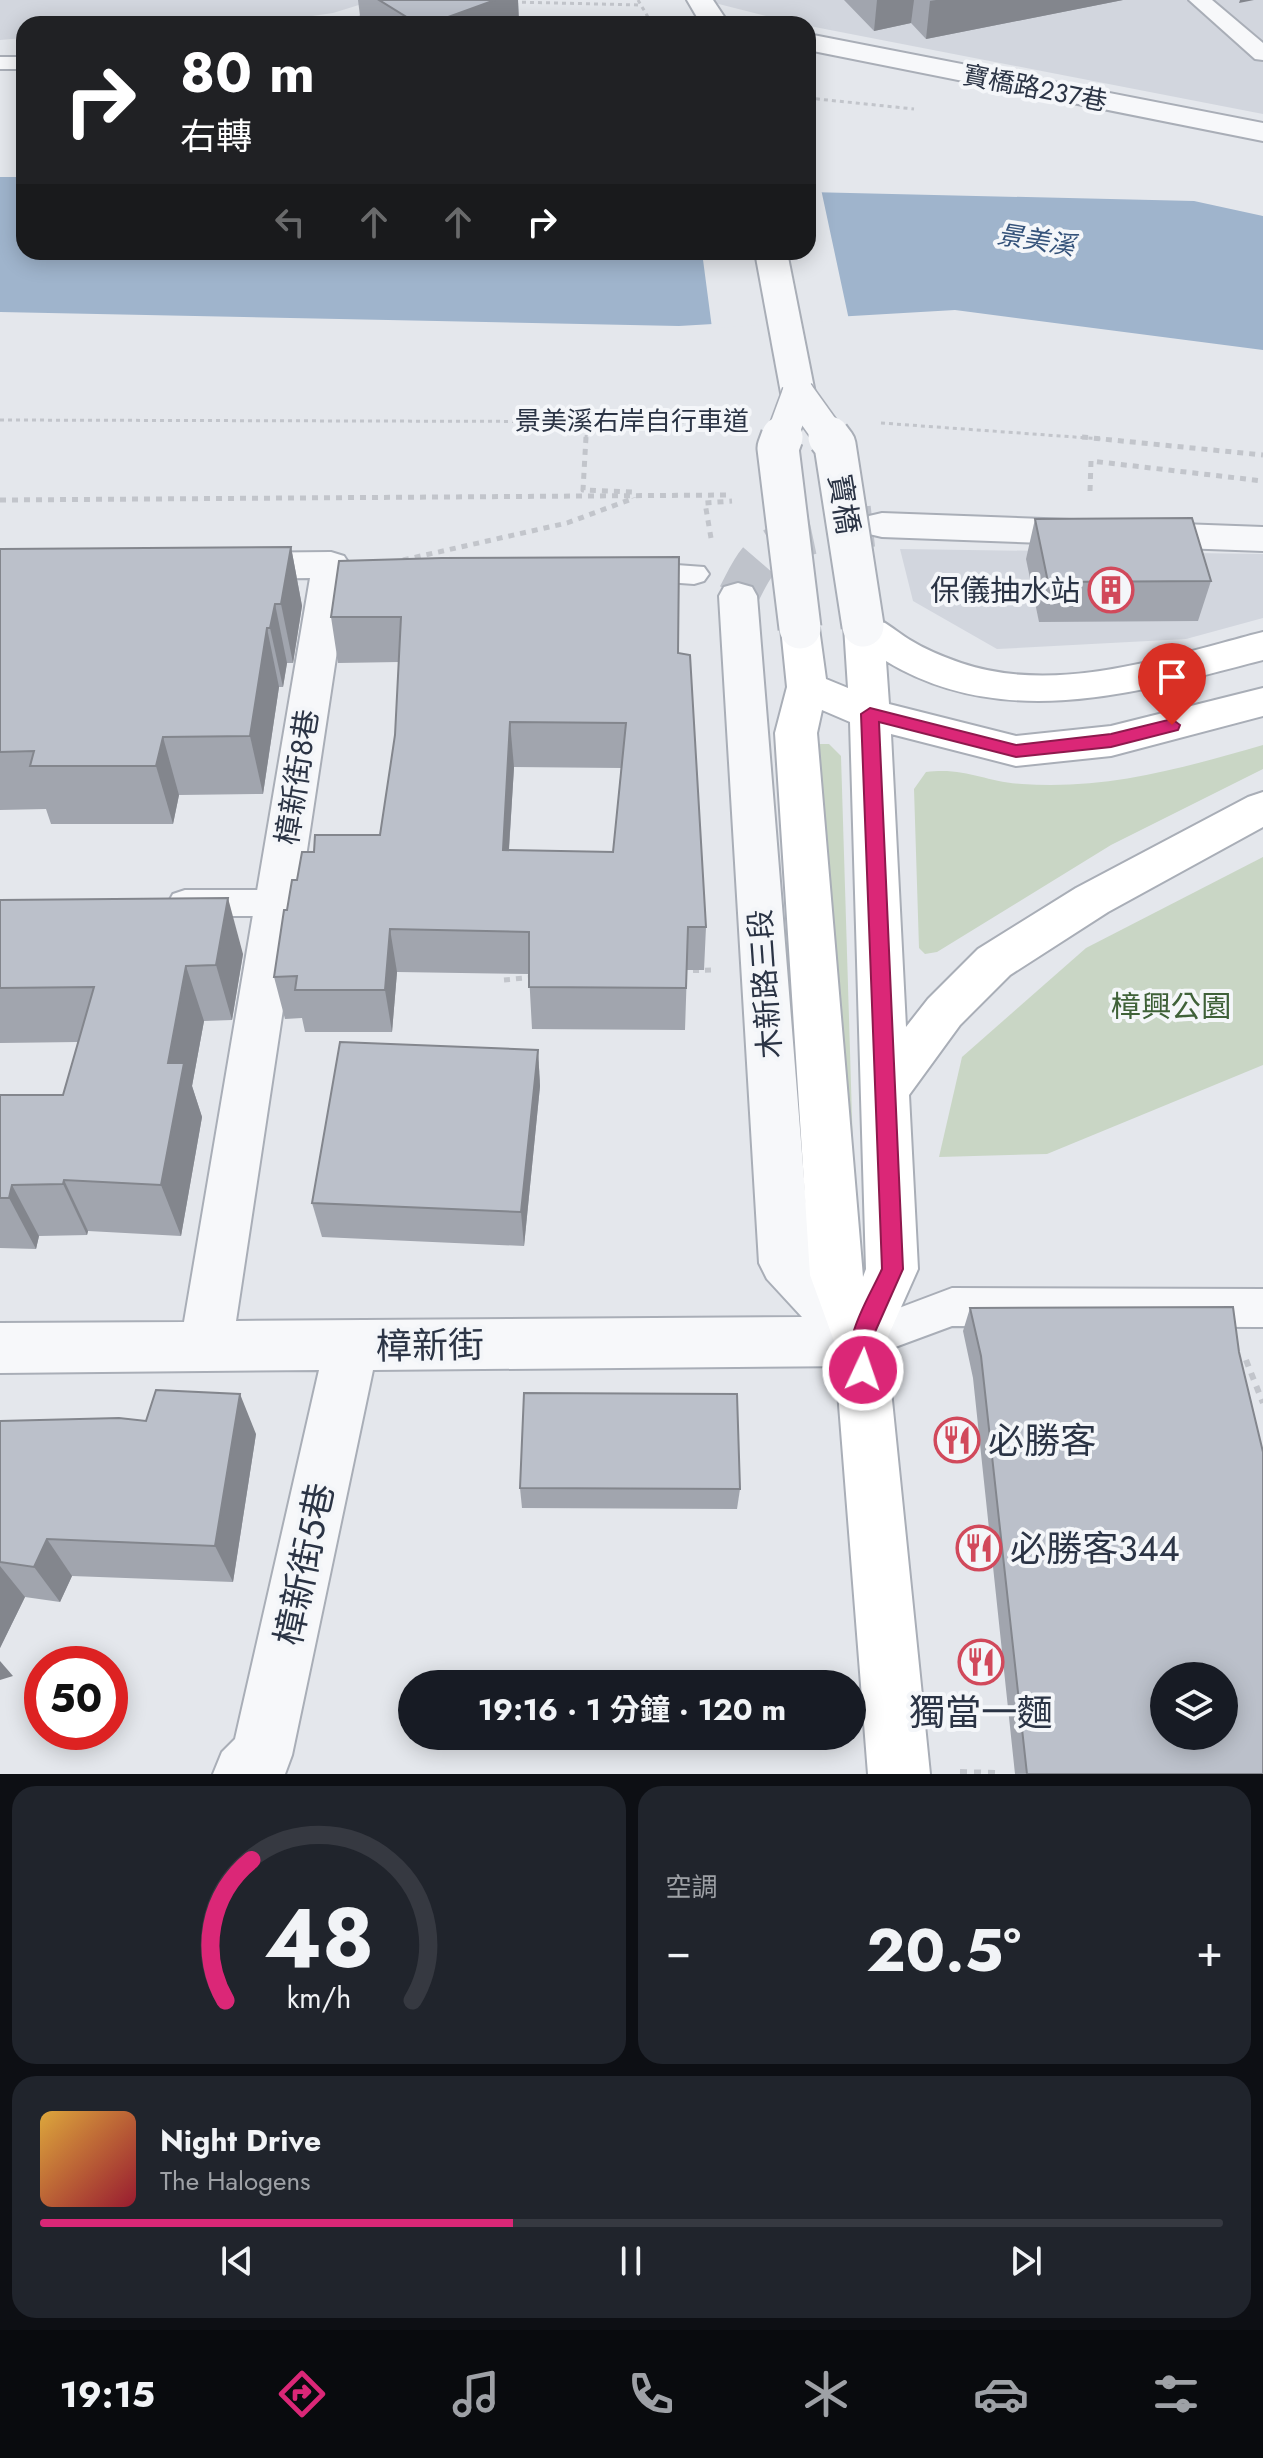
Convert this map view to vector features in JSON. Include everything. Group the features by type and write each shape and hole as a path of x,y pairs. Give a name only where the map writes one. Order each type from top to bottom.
{"main road":[{"path":"863,626 908,657 954,675 1015,689 1066,690 1116,682 1263,646"},
{"name":"木新路三段","path":"860,1341 892,1269 870,714 863,626"},
{"name":"木新路三段","path":"800,628 807,687 796,733 836,1275 860,1341 899,1774"},
{"path":"807,687 870,714 1016,751 1111,741 1263,702"},
{"path":"885,1090 944,1012 994,962 1092,900 1263,808"}],"street":[{"name":"寶橋路237巷","path":"816,44 1256,130"},
{"name":"寶橋","path":"773,260 798,393 835,445 863,626"},
{"name":"寶橋","path":"798,393 778,448 800,628"},
{"path":"882,525 1263,539"},
{"path":"205,566 331,565"},
{"name":"樟新街8巷","path":"206,1348 331,565"},
{"name":"木新路三段","path":"738,596 785,1263 860,1341"},
{"name":"樟新街","path":"0,1348 860,1341"},
{"name":"樟新街5巷","path":"244,1774 262,1755 351,1346"}],"lane":[{"path":"1199,0 1263,54"},
{"path":"331,565 387,564"},
{"path":"602,571 694,574"},
{"path":"154,903 276,903"},
{"path":"860,1341 952,1307 1263,1308"}],"path":[{"path":"509,2 640,2"},
{"path":"361,16 366,14"},
{"name":"景美溪右岸自行車道","path":"0,420 731,422"},
{"path":"587,420 583,490 632,492 634,498"},
{"path":"875,423 1021,431 1263,455"},
{"path":"1089,497 1091,461 1263,481"},
{"path":"0,500 741,497 705,503 712,545"},
{"path":"387,564 567,523 634,498"},
{"path":"677,971 721,970"},
{"path":"504,980 546,976"}],"shaded area":[{"path":"0,0 375,0 312,16 16,16 16,39 0,40"},
{"path":"703,0 1263,0 1263,114 816,27 816,16 766,16"},
{"path":"900,549 1263,554 1263,618 1186,639 997,649 913,601"}],"green space":[{"path":"820,744 829,744 841,756 854,1183 814,758"},
{"path":"1263,745 1263,769 1111,845 937,952 925,954 919,948 914,789 926,772 953,771 1022,784 1084,784 1174,769"},
{"name":"樟興公園","path":"1263,857 1263,1065 1047,1154 939,1157 962,1057 1086,948"}],"water":[{"name":"景美溪","path":"0,177 16,177 16,260 816,260 816,192 1194,201 1263,216 1263,350 955,310 679,326 0,312"}],"pier":[{"path":"816,189 821,189 849,320 712,328 703,260 816,260"}],"building":[{"path":"379,0 495,0 451,16 405,16"},
{"path":"1192,518 1211,581 1048,582 1035,519"},
{"path":"291,547 281,604 275,604 270,628 267,628 250,736 163,737 156,766 30,766 34,751 0,752 0,549"},
{"path":"679,557 678,653 690,655 706,927 688,927 686,988 529,987 529,932 390,929 385,990 295,990 297,976 274,977 284,910 287,910 292,880 297,880 302,852 314,852 315,835 380,835 395,735 401,617 331,617 339,561","holes":["510,722 626,723 613,852 503,850"]},
{"path":"228,898 216,965 186,966 168,1063 184,1063 161,1185 64,1180 63,1184 12,1185 9,1198 0,1198 0,1095 63,1095 94,987 0,988 0,900"},
{"path":"340,1042 538,1050 521,1212 312,1203"},
{"path":"1233,1307 1239,1352 1263,1452 1263,1774 1027,1774 981,1356 970,1308"},
{"path":"156,1390 240,1394 215,1546 47,1539 34,1567 0,1562 0,1421 119,1418 146,1421"},
{"path":"524,1393 737,1394 740,1489 520,1488"}],"tunnel":[{"path":"738,596 757,562 787,541 818,532 882,525"}],"place":[{"name":"保儀抽水站","path":"1111,590"},
{"name":"必勝客","path":"957,1440"},
{"name":"必勝客344","path":"979,1548"},
{"name":"獨當一麵","path":"981,1662"}],"route":[{"path":"863,1370 860,1341 892,1269 870,714 1016,751 1111,741 1172,725"}]}
